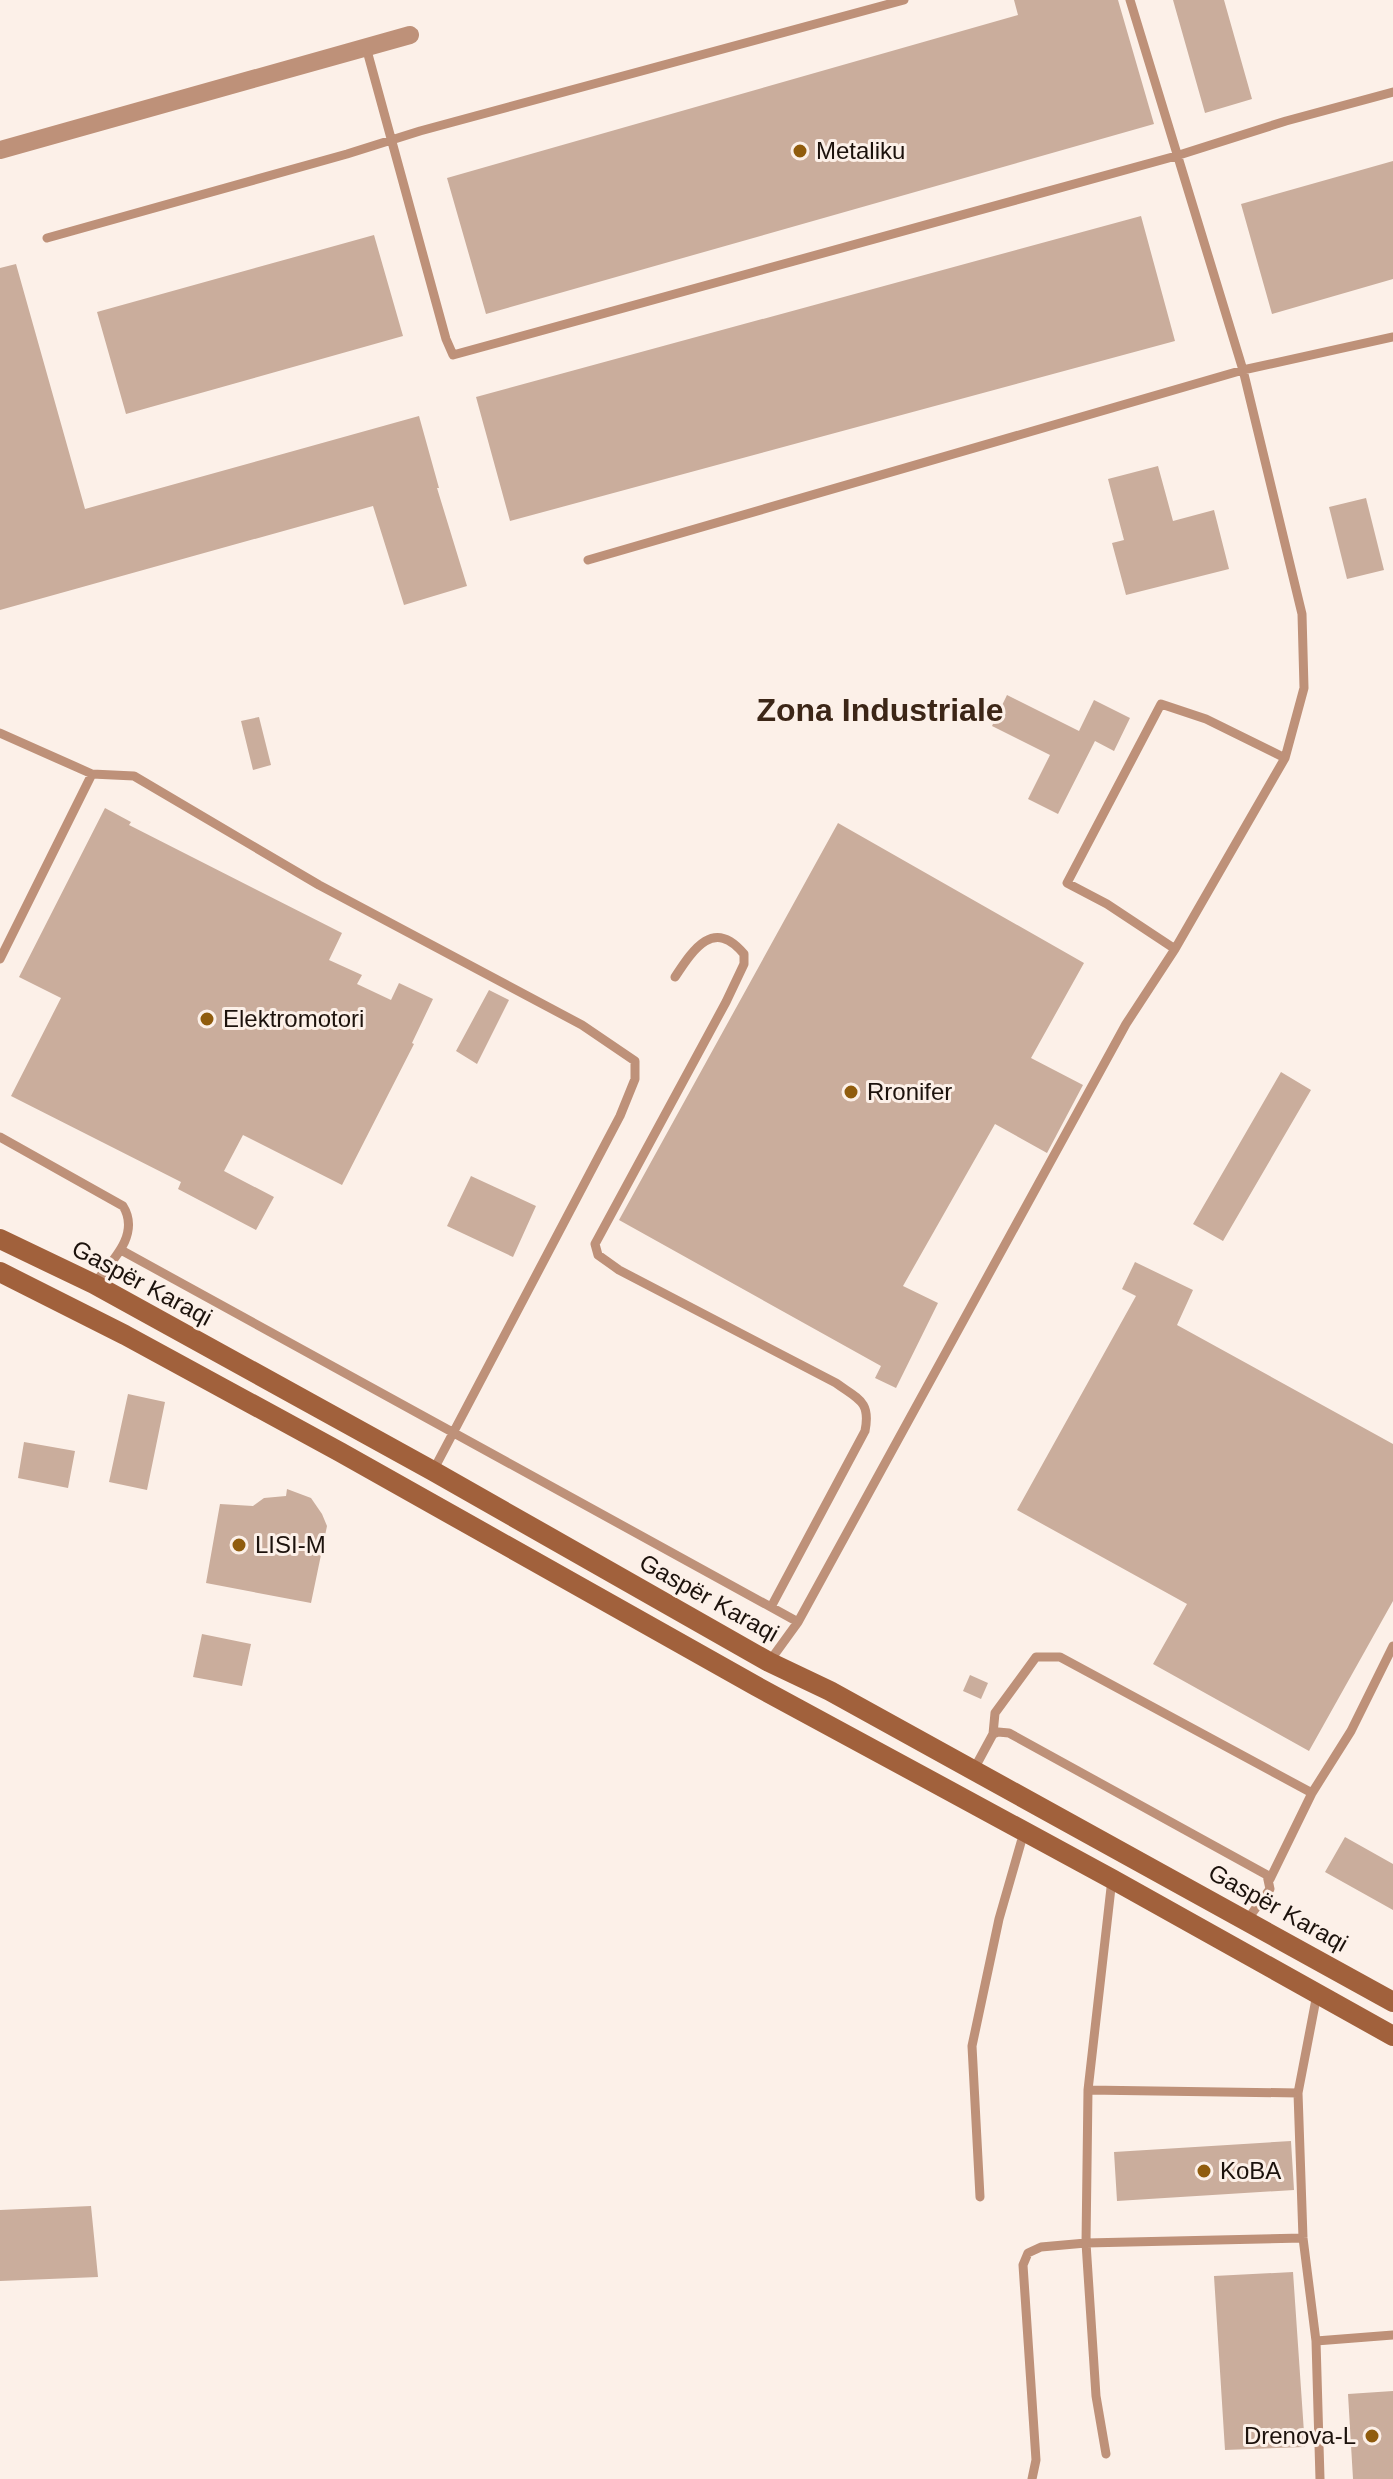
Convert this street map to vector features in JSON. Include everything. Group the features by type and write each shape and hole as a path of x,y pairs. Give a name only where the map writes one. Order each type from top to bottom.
{"main road":[{"name":"Gaspër Karaqi","path":"0,1239 94,1284 433,1471 769,1662 830,1691 1393,2002"},
{"path":"0,1272 91,1317 327,1444 756,1686 1393,2036"}],"street":[{"path":"0,150 410,35"}],"lane":[{"path":"47,238 393,139 904,0"},
{"path":"769,1662 798,1622 1126,1024 1175,949 1285,758 1304,688 1302,614 1243,370 1130,0"},
{"path":"366,47 453,355 1176,156 1286,121 1393,92"},
{"path":"588,560 1243,370 1393,337"},
{"path":"1175,949 1107,904 1067,883 1161,704 1206,719 1285,758"},
{"path":"0,733 92,774 134,776 319,885 582,1025 635,1061 635,1079 620,1116 433,1471"},
{"path":"0,959 92,774"},
{"path":"675,977 688,958 707,940 720,936 727,938 744,954 744,964 726,1002 595,1244 598,1255 619,1270 836,1383 864,1403 868,1415 865,1431 771,1607"},
{"path":"0,1137 123,1206 130,1222 129,1231 121,1250 94,1284"},
{"path":"121,1250 798,1622"},
{"path":"1247,1920 1270,1889 1270,1879 1312,1793 1351,1731 1393,1646"},
{"path":"973,1771 993,1734 995,1713 1036,1657 1060,1657 1312,1793"},
{"path":"993,1734 1009,1733 1263,1871 1270,1879"},
{"path":"980,2197 972,2046 999,1919 1024,1832"},
{"path":"1106,2454 1096,2396 1086,2243 1088,2090 1112,1879"},
{"path":"1317,1994 1298,2093 1303,2238 1316,2341 1320,2479"},
{"path":"1088,2090 1298,2093"},
{"path":"1032,2479 1036,2460 1023,2265 1028,2253 1041,2247 1086,2243 1303,2238"},
{"path":"1316,2341 1393,2335"}],"building":[{"name":"Metaliku","path":"1014,0 1118,0 1154,124 486,314 447,178 1018,15"},
{"path":"1173,0 1224,0 1252,99 1205,113"},
{"path":"1393,161 1393,279 1272,314 1241,204"},
{"path":"1141,216 1175,341 510,521 476,397"},
{"path":"374,235 403,336 126,414 97,312"},
{"path":"16,264 85,509 419,416 467,586 404,605 373,506 0,610 0,268"},
{"path":"1158,466 1173,521 1214,510 1229,569 1126,595 1112,543 1124,540 1108,479"},
{"path":"1366,498 1384,570 1347,579 1329,507"},
{"path":"1007,695 1079,731 1094,700 1130,718 1114,751 1095,741 1058,814 1028,799 1050,755 992,726"},
{"path":"259,717 271,765 253,770 241,721"},
{"name":"Elektromotori","path":"105,808 131,822 129,825 342,933 329,960 362,975 357,984 391,1000 399,983 433,999 414,1044 342,1185 243,1135 224,1171 274,1197 256,1230 178,1189 181,1182 11,1096 61,998 19,977"},
{"name":"Rronifer","path":"838,823 1084,963 1031,1058 1083,1085 1047,1153 995,1124 903,1286 938,1303 896,1388 875,1378 881,1366 619,1220"},
{"path":"489,990 509,1000 477,1064 456,1051"},
{"path":"1281,1072 1311,1090 1223,1241 1193,1224"},
{"path":"471,1176 536,1206 513,1257 447,1226"},
{"path":"1135,1262 1193,1290 1177,1325 1393,1444 1393,1601 1309,1751 1153,1664 1187,1604 1017,1510 1136,1296 1122,1289"},
{"path":"128,1394 165,1402 147,1490 109,1482"},
{"path":"24,1442 75,1451 68,1488 18,1478"},
{"path":"287,1489 311,1498 327,1526 311,1603 206,1583 220,1504 253,1506 264,1498 286,1496"},
{"path":"202,1634 251,1644 242,1686 193,1677"},
{"path":"970,1675 988,1683 981,1699 963,1691"},
{"path":"1345,1837 1393,1864 1393,1910 1325,1872"},
{"name":"KoBA","path":"1291,2141 1294,2190 1117,2201 1114,2152"},
{"path":"91,2206 98,2277 0,2281 0,2210"},
{"path":"1293,2272 1305,2447 1225,2450 1214,2276"},
{"name":"Drenova-L","path":"1393,2391 1393,2479 1353,2479 1348,2394"}],"place":[{"name":"Metaliku","path":"800,151"},
{"name":"Elektromotori","path":"207,1019"},
{"name":"Rronifer","path":"851,1092"},
{"name":"LISI-M","path":"239,1545"},
{"name":"KoBA","path":"1204,2171"},
{"name":"Drenova-L","path":"1372,2436"}],"district":[{"name":"Zona Industriale","path":"880,710"}]}
